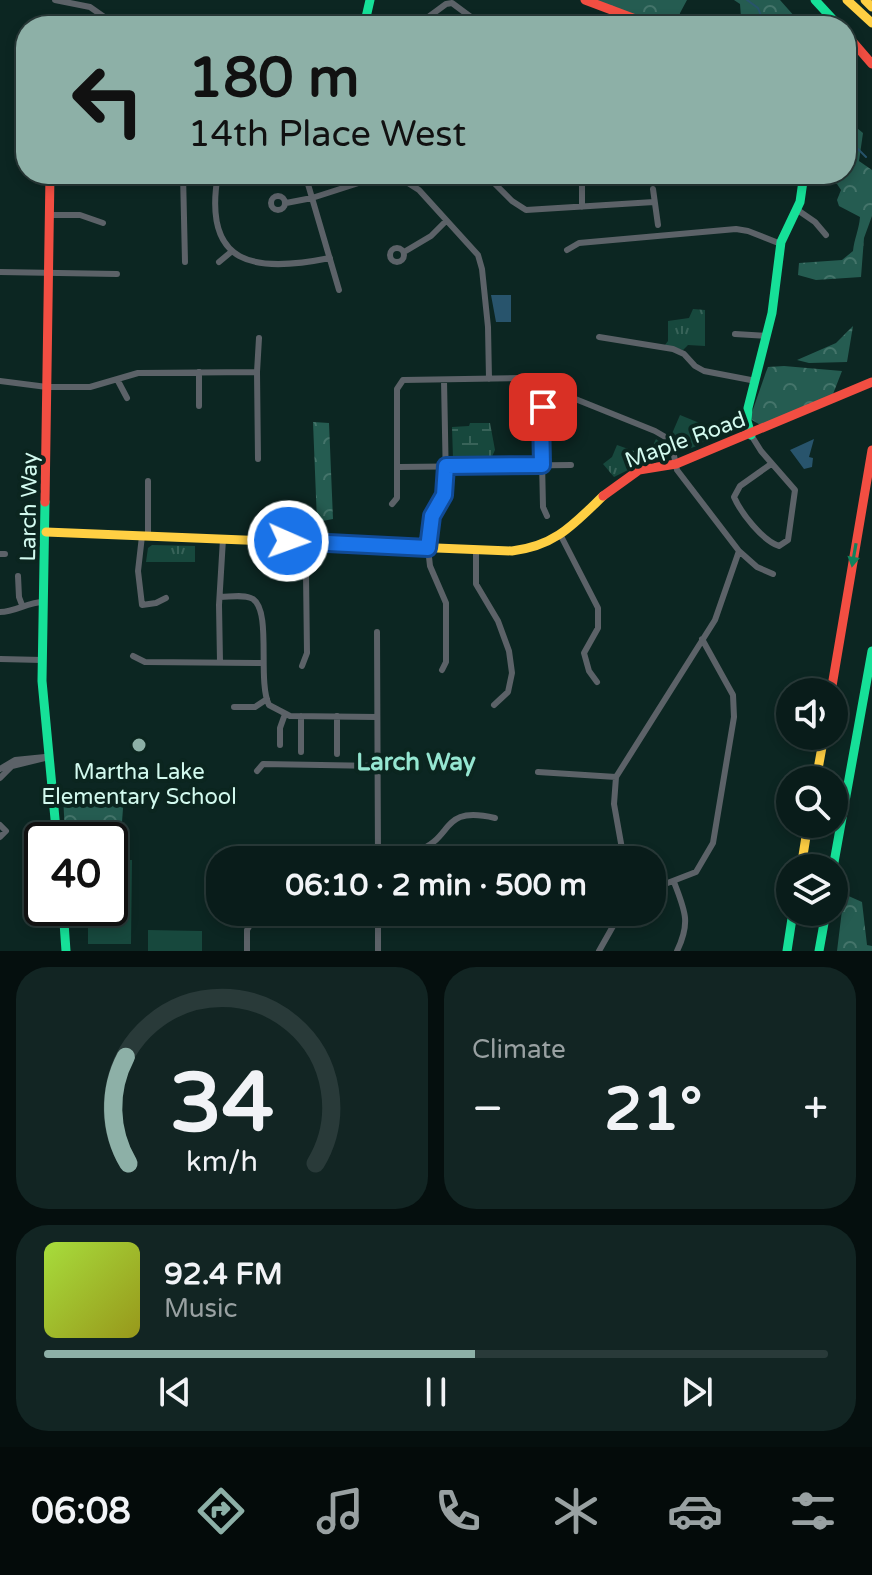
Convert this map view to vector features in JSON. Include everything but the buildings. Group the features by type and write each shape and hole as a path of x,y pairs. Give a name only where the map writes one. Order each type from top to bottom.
{"main road":[{"path":"815,0 830,16"},
{"path":"847,0 872,23"},
{"path":"865,0 872,7"},
{"path":"587,1 627,16"},
{"path":"856,46 872,64"},
{"name":"Larch Way","path":"50,184 42,660 55,822"},
{"path":"751,435 746,416 767,336 781,244 799,211 804,184"},
{"name":"Maple Road","path":"46,532 529,550 546,546 561,536 636,472 676,464 872,382"},
{"path":"833,678 872,450"},
{"path":"836,854 872,654"},
{"path":"64,926 66,951"},
{"path":"787,951 791,926"},
{"path":"819,951 823,926"}],"street":[{"path":"55,0 92,3"},
{"path":"430,16 452,3 470,16"},
{"path":"183,184 185,262"},
{"path":"216,184 218,228 231,252 251,261 330,258"},
{"path":"308,184 339,290"},
{"path":"286,203 312,198 349,184"},
{"path":"410,184 419,190 478,255 488,327 489,379"},
{"path":"495,184 526,210 654,202"},
{"path":"582,184 582,207"},
{"path":"652,184 658,225"},
{"path":"799,211 815,222 826,235"},
{"path":"49,215 94,217 103,223"},
{"path":"404,252 431,236 446,221"},
{"path":"567,250 579,243 736,229 781,244"},
{"path":"219,262 231,252"},
{"path":"0,272 117,274"},
{"path":"735,334 767,336"},
{"path":"599,337 673,349 680,351 704,371 756,381"},
{"path":"258,459 259,338"},
{"path":"199,372 199,406"},
{"path":"0,381 47,387 90,387 138,373 257,372"},
{"path":"392,504 397,498 399,467 397,389 403,380 523,378 667,438 677,470 690,490 705,504 739,551 757,567 773,574"},
{"path":"442,670 446,662 446,603 430,566 428,548 432,516 444,495 444,380"},
{"path":"118,381 127,398"},
{"path":"547,516 543,507 541,415 550,389"},
{"path":"751,435 796,495 788,540 779,546 761,533 735,500 734,494 740,486 771,464"},
{"path":"399,467 571,465"},
{"path":"148,481 145,535 138,571 142,605 166,598"},
{"path":"561,536 598,608 597,631 584,653 589,671 597,682"},
{"path":"220,662 223,539"},
{"path":"302,666 307,653 306,574 310,542"},
{"path":"476,550 476,584 498,621 509,651 512,673 508,692 494,705"},
{"path":"622,846 614,804 616,777 719,609 739,551"},
{"path":"18,576 22,605"},
{"path":"221,597 246,597 254,600 259,607 263,618 262,663 268,702 285,714 377,717"},
{"path":"0,612 44,602"},
{"path":"377,632 378,846"},
{"path":"666,885 696,872 713,843 734,719 733,695 702,639"},
{"path":"133,656 145,662 262,663"},
{"path":"0,659 42,660"},
{"path":"234,707 255,707 268,702"},
{"path":"280,745 280,728 285,714"},
{"path":"301,716 301,752"},
{"path":"337,716 337,754"},
{"path":"0,769 10,761 22,758 49,757"},
{"path":"0,778 12,766 49,757"},
{"path":"257,771 263,764 379,766"},
{"path":"538,772 616,777"},
{"path":"428,846 457,817 472,813 495,818"},
{"path":"0,825 6,831 0,837"},
{"path":"674,882 687,916 685,934 677,951"},
{"path":"247,951 249,926"},
{"path":"378,926 378,951"},
{"path":"599,951 613,926"}],"green space":[{"path":"590,0 687,0 680,16 632,16"},
{"path":"734,0 780,0 794,16 741,16 740,4"},
{"path":"856,127 863,133 859,161 872,170 872,216 864,238 861,277 816,280 798,275 799,263 842,260 853,251 860,217 839,206 837,200 841,190 837,184 856,184"},
{"path":"693,309 705,310 705,346 688,345 683,350 665,345 668,341 668,321 689,318"},
{"path":"853,326 847,362 809,363 797,360 836,343"},
{"path":"768,367 842,371 833,394 762,426 752,420 751,415 766,372"},
{"path":"680,415 719,431 699,445 681,452 680,449 691,445 688,442 678,444 671,436"},
{"path":"313,422 329,423 333,519 317,522"},
{"path":"470,423 490,423 495,450 490,461 457,462 453,458 452,427 469,426"},
{"path":"656,439 668,449 669,456 666,458 640,464 614,477 603,464 612,457 617,445 648,456"},
{"path":"152,545 195,546 195,562 146,562 148,548"},
{"path":"80,790 124,795 122,822 64,822 63,795"},
{"path":"128,860 132,860 131,944 88,944 88,926 128,926"},
{"path":"848,896 862,902 867,945 872,946 872,951 837,951 840,926 848,926"},
{"path":"148,930 202,931 202,951 148,951"}],"water":[{"path":"491,295 511,295 511,322 496,322"},
{"path":"814,439 809,457 813,458 812,467 804,469 790,450"}],"waterway":[{"path":"747,0 758,8 761,16"},
{"path":"856,147 866,157"}],"traffic: fast":[{"path":"366,16 370,0"},
{"path":"815,0 830,16"},
{"path":"751,435 747,421 748,408 772,313 781,242 800,202 803,184"},
{"path":"45,502 42,681 55,822"},
{"path":"836,854 872,651"},
{"path":"64,926 66,951"},
{"path":"787,951 791,926"},
{"path":"819,951 823,926"}],"traffic: slow":[{"path":"847,0 872,23"},
{"path":"865,0 872,7"},
{"path":"46,532 512,551 552,539 603,496"},
{"path":"819,766 821,750"},
{"path":"803,854 806,838"}],"traffic: jam":[{"path":"585,0 627,16"},
{"path":"856,46 872,64"},
{"path":"45,502 50,184"},
{"path":"603,496 639,470 676,464 872,382"},
{"path":"833,678 872,450"}],"place":[{"name":"Martha Lake Elementary School","path":"139,745"}],"district":[{"name":"Larch Way","path":"416,762"}],"route":[{"path":"288,541 428,548 432,516 444,495 446,466 542,465 543,407"}]}
